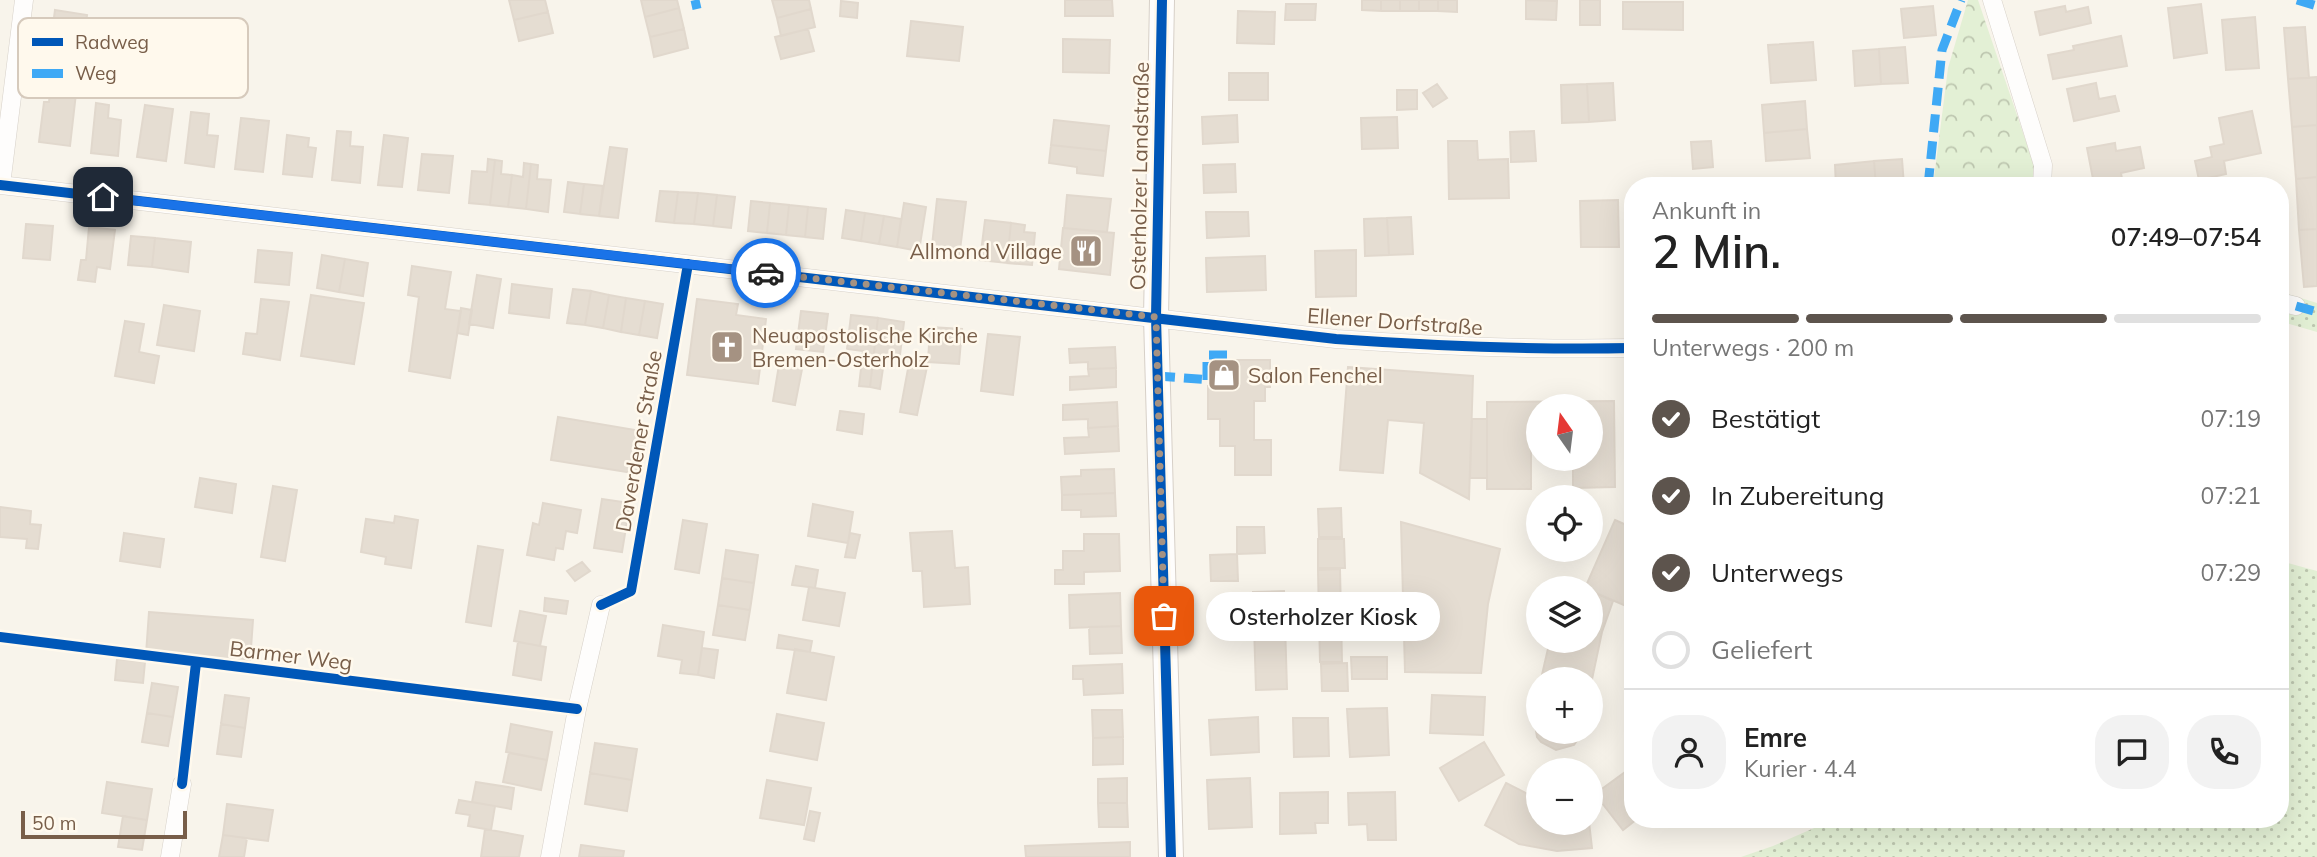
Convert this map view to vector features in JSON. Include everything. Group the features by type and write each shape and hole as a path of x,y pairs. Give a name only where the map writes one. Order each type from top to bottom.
{"main road":[{"name":"Osterholzer Landstraße","path":"1162,0 1156,317 1171,857"}],"street":[{"path":"22,18 24,0"},
{"path":"1992,0 2043,165 2042,177"},
{"path":"0,185 18,46"},
{"name":"Ellener Dorfstraße","path":"0,185 1336,339 1427,345 1624,348"},
{"path":"550,857 577,709 601,605"},
{"path":"170,857 182,784"}],"green space":[{"path":"1968,0 1978,0 2037,177 1934,177 1948,68"},
{"path":"2289,295 2317,303 2317,332 2289,324"},
{"path":"2289,563 2317,571 2317,857 1741,857 1814,828 2289,828"}],"building":[{"path":"509,0 545,0 548,12 514,20"},
{"path":"641,0 677,0 679,8 645,17"},
{"path":"772,0 809,0 811,9 777,18"},
{"path":"1065,0 1112,0 1113,16 1065,16"},
{"path":"1362,0 1381,0 1381,11 1362,10"},
{"path":"1381,0 1400,0 1400,11 1381,11"},
{"path":"1400,0 1419,0 1419,11 1400,11"},
{"path":"1419,0 1438,0 1438,11 1419,11"},
{"path":"1438,0 1457,0 1457,12 1438,11"},
{"path":"1526,0 1557,1 1556,20 1526,19"},
{"path":"1580,0 1600,0 1600,25 1580,25"},
{"path":"841,1 858,3 857,18 840,16"},
{"path":"1623,2 1683,2 1683,30 1623,29"},
{"path":"1286,4 1316,4 1315,20 1285,20"},
{"path":"2201,4 2207,53 2174,58 2168,8"},
{"path":"1933,6 1936,35 1904,38 1901,9"},
{"path":"2065,6 2066,12 2088,7 2091,23 2040,35 2035,12"},
{"path":"679,8 684,29 650,37 645,17"},
{"path":"811,9 815,27 781,36 777,18"},
{"path":"55,10 87,15 87,18 54,18"},
{"path":"1238,11 1275,12 1274,44 1237,43"},
{"path":"548,12 553,33 519,41 514,20"},
{"path":"2255,17 2259,68 2226,70 2222,20"},
{"path":"911,21 963,27 959,61 907,56"},
{"path":"2305,27 2309,78 2288,79 2284,28"},
{"path":"684,29 688,48 654,57 650,37"},
{"path":"808,29 814,51 781,59 775,37"},
{"path":"2121,36 2127,66 2053,79 2048,55 2074,50 2073,46"},
{"path":"1063,39 1110,40 1109,73 1063,72"},
{"path":"1813,42 1816,80 1771,83 1768,45"},
{"path":"1905,47 1908,83 1881,84 1879,49"},
{"path":"1879,49 1881,84 1855,86 1853,51"},
{"path":"1229,73 1268,73 1268,100 1229,100"},
{"path":"2317,77 2317,125 2292,127 2288,79"},
{"path":"1613,83 1615,120 1589,122 1587,84"},
{"path":"2096,83 2099,99 2115,96 2119,111 2074,121 2067,89"},
{"path":"1437,84 1447,98 1433,107 1423,93"},
{"path":"1587,84 1589,122 1562,123 1561,85"},
{"path":"1397,90 1417,90 1417,109 1397,110"},
{"path":"49,98 75,98 70,146 39,142 44,102 49,102"},
{"path":"1805,101 1807,129 1764,133 1762,105"},
{"path":"96,103 109,105 108,118 121,120 118,156 91,153"},
{"path":"145,105 173,109 166,161 137,157"},
{"path":"2252,111 2261,153 2224,161 2226,174 2198,177 2195,161 2212,157 2210,147 2224,144 2219,118"},
{"path":"191,112 209,114 207,135 218,136 214,167 185,163"},
{"path":"1237,115 1238,142 1203,144 1202,117"},
{"path":"1397,117 1398,148 1362,149 1361,118"},
{"path":"241,118 269,121 263,172 235,169"},
{"path":"1054,120 1109,126 1106,151 1051,145"},
{"path":"2317,125 2317,177 2296,179 2292,127"},
{"path":"1807,129 1810,158 1766,161 1764,133"},
{"path":"337,131 351,132 350,146 363,147 360,183 332,180"},
{"path":"1534,131 1536,161 1511,162 1510,132"},
{"path":"287,135 309,138 308,147 316,148 312,177 283,174"},
{"path":"384,135 408,138 402,187 378,185"},
{"path":"1448,141 1477,141 1478,160 1508,159 1509,198 1449,199"},
{"path":"1711,141 1713,167 1693,169 1691,142"},
{"path":"2115,143 2116,151 2140,147 2144,168 2121,173 2122,177 2093,177 2087,148"},
{"path":"1051,145 1106,151 1103,176 1077,173 1077,167 1049,163"},
{"path":"610,147 627,149 618,218 599,216"},
{"path":"422,154 453,156 449,193 418,190"},
{"path":"488,159 495,160 490,205 469,203 472,171 487,172"},
{"path":"1902,159 1903,177 1875,177 1874,161"},
{"path":"495,160 502,161 501,174 512,175 508,207 490,205"},
{"path":"1874,161 1875,177 1836,177 1835,165"},
{"path":"524,163 531,164 526,209 508,207 512,175 523,177"},
{"path":"531,164 538,165 537,179 551,180 548,212 526,209"},
{"path":"1235,164 1236,192 1204,193 1203,165"},
{"path":"2317,177 2317,229 2299,230 2296,179"},
{"path":"568,182 584,184 580,214 564,212"},
{"path":"584,184 603,186 599,216 580,214"},
{"path":"660,191 678,192 674,223 656,221"},
{"path":"678,192 698,193 694,224 674,223"},
{"path":"698,193 717,195 713,226 694,224"},
{"path":"717,195 735,197 731,228 713,226"},
{"path":"1067,195 1111,199 1107,232 1064,228"},
{"path":"937,199 966,202 959,258 931,255"},
{"path":"1618,200 1619,247 1581,247 1580,201"},
{"path":"751,201 770,203 767,233 748,231"},
{"path":"770,203 789,205 786,235 767,233"},
{"path":"904,203 926,207 919,251 897,247"},
{"path":"789,205 808,207 805,237 786,235"},
{"path":"808,207 826,209 823,239 805,237"},
{"path":"846,210 865,213 861,241 842,238"},
{"path":"1206,212 1248,212 1249,236 1207,238"},
{"path":"865,213 884,216 879,244 861,241"},
{"path":"884,216 901,219 897,247 879,244"},
{"path":"1411,217 1413,254 1389,255 1387,218"},
{"path":"1387,218 1389,255 1365,256 1364,219"},
{"path":"985,220 1011,223 1007,263 980,260"},
{"path":"1011,223 1025,225 1024,232 1035,233 1032,265 1007,263"},
{"path":"26,224 53,226 50,260 23,258"},
{"path":"89,227 115,230 110,269 97,267 95,282 78,280 81,260 86,260"},
{"name":"Allmond Village","path":"1063,228 1114,233 1110,275 1059,269"},
{"path":"2317,229 2317,286 2304,287 2299,230"},
{"path":"131,236 155,238 152,267 128,265"},
{"path":"155,238 191,242 188,272 152,267"},
{"path":"258,250 292,253 289,285 255,282"},
{"path":"1356,250 1356,296 1316,297 1315,251"},
{"path":"322,255 345,259 339,292 317,288"},
{"path":"1265,256 1266,290 1207,292 1206,258"},
{"path":"345,259 368,263 363,296 339,292"},
{"path":"412,266 451,272 445,309 461,311 450,378 409,371 419,297 408,295"},
{"path":"477,275 501,279 493,328 469,324"},
{"path":"512,284 552,289 549,318 509,313"},
{"path":"573,289 591,291 585,325 567,323"},
{"path":"591,291 609,295 603,328 585,325"},
{"path":"311,295 364,303 354,364 301,356"},
{"path":"609,295 626,298 621,332 603,328"},
{"path":"626,298 645,301 639,335 621,332"},
{"path":"261,299 289,302 280,360 243,354 246,333 257,334"},
{"name":"Neuapostolische Kirche Bremen-Osterholz","path":"697,299 738,304 736,315 766,319 758,384 687,375"},
{"path":"645,301 663,304 657,338 639,335"},
{"path":"164,305 200,311 194,351 157,345"},
{"path":"461,308 472,310 468,335 457,333"},
{"path":"801,311 828,314 823,352 796,349"},
{"path":"851,315 878,318 870,387 859,386 863,351 847,349"},
{"path":"878,318 904,322 900,355 885,354 880,389 870,387"},
{"path":"125,321 144,324 139,352 159,356 154,383 115,376"},
{"path":"930,327 962,329 959,364 928,362"},
{"path":"988,334 1020,337 1013,395 981,391"},
{"path":"1115,347 1116,368 1088,369 1088,362 1070,363 1069,349"},
{"path":"910,358 928,362 917,415 900,412"},
{"path":"780,359 803,364 795,405 773,401"},
{"path":"1212,360 1270,360 1270,387 1265,387 1265,401 1254,401 1254,440 1271,440 1271,475 1235,475 1235,446 1220,446 1220,419 1208,419 1208,386 1212,386"},
{"path":"1348,367 1473,376 1469,499 1420,473 1424,423 1388,420 1383,473 1340,470"},
{"path":"1116,368 1116,387 1070,390 1070,377 1089,376 1088,369"},
{"path":"1603,401 1614,401 1615,487 1573,485 1573,471 1603,471"},
{"path":"1117,402 1118,426 1088,428 1088,419 1063,420 1063,405"},
{"path":"1487,402 1526,402 1526,471 1531,471 1531,485 1526,485 1526,489 1487,489"},
{"path":"840,411 864,414 862,434 837,430"},
{"path":"558,417 647,432 640,474 551,460"},
{"path":"1472,419 1487,419 1487,478 1470,478"},
{"path":"1118,426 1119,451 1065,454 1064,438 1089,437 1088,428"},
{"path":"1114,469 1115,493 1062,495 1061,477 1081,476 1081,470"},
{"path":"200,478 236,484 232,513 195,507"},
{"path":"273,486 297,490 285,561 261,557"},
{"path":"1115,493 1116,516 1081,517 1081,510 1062,510 1062,495"},
{"path":"602,499 630,503 622,552 594,548"},
{"path":"543,503 581,510 577,533 566,531 563,549 556,548 554,560 527,555 533,523 539,525"},
{"path":"813,504 853,512 848,543 808,536"},
{"path":"0,507 31,511 30,524 41,525 38,549 26,548 27,539 0,537"},
{"path":"1341,508 1342,537 1319,537 1318,509"},
{"path":"395,516 418,520 411,568 385,564 386,557 361,552 366,519 394,523"},
{"path":"683,520 707,524 699,573 675,569"},
{"path":"1615,520 1624,524 1624,605 1603,596 1603,576 1590,576 1596,562 1603,562 1603,547"},
{"path":"1401,522 1500,549 1488,604 1481,673 1405,672"},
{"path":"1237,527 1264,527 1265,553 1237,554"},
{"path":"952,531 955,568 968,567 970,604 924,607 922,571 913,571 910,533"},
{"path":"124,533 164,539 160,567 120,561"},
{"path":"850,533 860,535 855,558 845,557"},
{"path":"1084,534 1119,534 1120,571 1084,572 1084,584 1055,584 1055,570 1063,570 1063,551 1084,551"},
{"path":"1318,539 1344,539 1345,568 1318,568"},
{"path":"478,546 503,550 491,626 466,622"},
{"path":"726,550 758,555 754,583 722,578"},
{"path":"1237,554 1238,581 1211,581 1210,555"},
{"path":"582,562 590,571 575,581 567,571"},
{"path":"796,566 818,570 815,588 792,585"},
{"path":"1340,569 1342,662 1320,662 1318,570"},
{"path":"722,578 754,583 750,610 718,605"},
{"path":"809,587 845,593 839,626 803,620"},
{"path":"1284,591 1287,689 1256,690 1253,592"},
{"path":"1120,593 1121,626 1070,628 1069,595"},
{"path":"1603,596 1613,601 1603,629"},
{"path":"545,598 568,601 566,614 544,611"},
{"path":"718,605 750,610 745,640 713,635"},
{"path":"520,611 546,616 540,646 514,641"},
{"path":"149,612 253,620 250,662 146,654"},
{"path":"663,625 704,632 698,675 680,673 682,660 658,656"},
{"path":"1121,626 1122,653 1090,654 1089,627"},
{"path":"779,635 812,641 810,652 777,648"},
{"path":"518,642 546,647 541,680 513,675"},
{"path":"702,648 718,650 714,678 698,675"},
{"path":"795,649 834,657 826,700 787,693"},
{"path":"1547,653 1598,653 1595,667 1544,667"},
{"path":"1351,657 1387,657 1387,679 1352,679"},
{"path":"117,659 145,662 143,683 115,680"},
{"path":"1347,663 1348,691 1322,691 1321,664"},
{"path":"1122,664 1123,693 1084,695 1083,679 1073,679 1073,666"},
{"path":"152,683 178,687 173,717 147,713"},
{"path":"225,695 249,698 245,728 221,724"},
{"path":"1432,695 1485,697 1483,735 1430,733"},
{"path":"1387,708 1389,755 1350,757 1347,709"},
{"path":"1092,710 1122,710 1123,737 1093,738"},
{"path":"147,713 173,717 168,746 142,742"},
{"path":"777,714 824,723 817,760 770,751"},
{"path":"1258,717 1259,752 1211,755 1209,720"},
{"path":"1293,718 1328,718 1329,756 1294,757"},
{"path":"221,724 245,728 241,757 217,754"},
{"path":"511,724 552,732 547,760 506,752"},
{"path":"1123,737 1123,764 1093,765 1093,738"},
{"path":"1484,742 1504,775 1459,801 1440,768"},
{"path":"595,743 637,749 632,780 590,773"},
{"path":"1545,744 1575,744 1574,745 1556,750"},
{"path":"509,753 547,760 541,790 503,782"},
{"path":"590,773 632,780 627,811 585,804"},
{"path":"1624,773 1626,828 1623,830 1603,804 1603,788"},
{"path":"1127,778 1127,803 1098,803 1098,779"},
{"path":"1250,778 1252,827 1209,829 1207,780"},
{"path":"767,780 811,788 804,825 760,818"},
{"path":"107,782 152,789 147,820 102,813"},
{"path":"476,782 514,788 511,809 472,802"},
{"path":"1506,783 1526,793 1526,835 1590,835 1592,848 1557,851 1519,844 1485,825"},
{"path":"1328,792 1328,823 1315,823 1316,833 1280,834 1280,793"},
{"path":"1395,792 1396,840 1368,840 1367,824 1349,825 1348,793"},
{"path":"459,800 495,806 491,830 468,826 470,815 456,813"},
{"path":"1098,803 1127,803 1128,827 1099,827"},
{"path":"227,804 273,810 268,841 223,835"},
{"path":"810,811 820,813 814,841 804,839"},
{"path":"123,816 147,820 142,850 118,847"},
{"path":"485,829 523,836 519,857 481,857"},
{"path":"223,835 247,838 244,857 219,857"},
{"path":"1130,842 1130,857 1026,857 1025,846"},
{"path":"581,845 624,851 623,857 579,857"}],"marked path":[{"path":"695,0 697,9"},
{"path":"1929,177 1942,50 1961,0"},
{"path":"2297,0 2317,6"},
{"path":"2296,306 2317,312"},
{"path":"1207,380 1207,355 1230,355"},
{"path":"1157,376 1212,380"}],"cycle path":[{"path":"1162,0 1156,317 1171,857"},
{"path":"0,185 1336,339 1484,347 1624,348"},
{"name":"Daverdener Straße","path":"601,605 631,591 688,264"},
{"name":"Barmer Weg","path":"0,637 577,709"},
{"path":"182,784 196,663"}],"way so far":[{"path":"766,273 1156,317 1164,616"}],"place":[{"name":"Allmond Village","path":"1086,251"},
{"name":"Neuapostolische Kirche Bremen-Osterholz","path":"727,347"},
{"name":"Salon Fenchel","path":"1224,375"},
{"name":"Osterholzer Kiosk","path":"1164,616"}],"route":[{"path":"103,197 766,273"}]}
